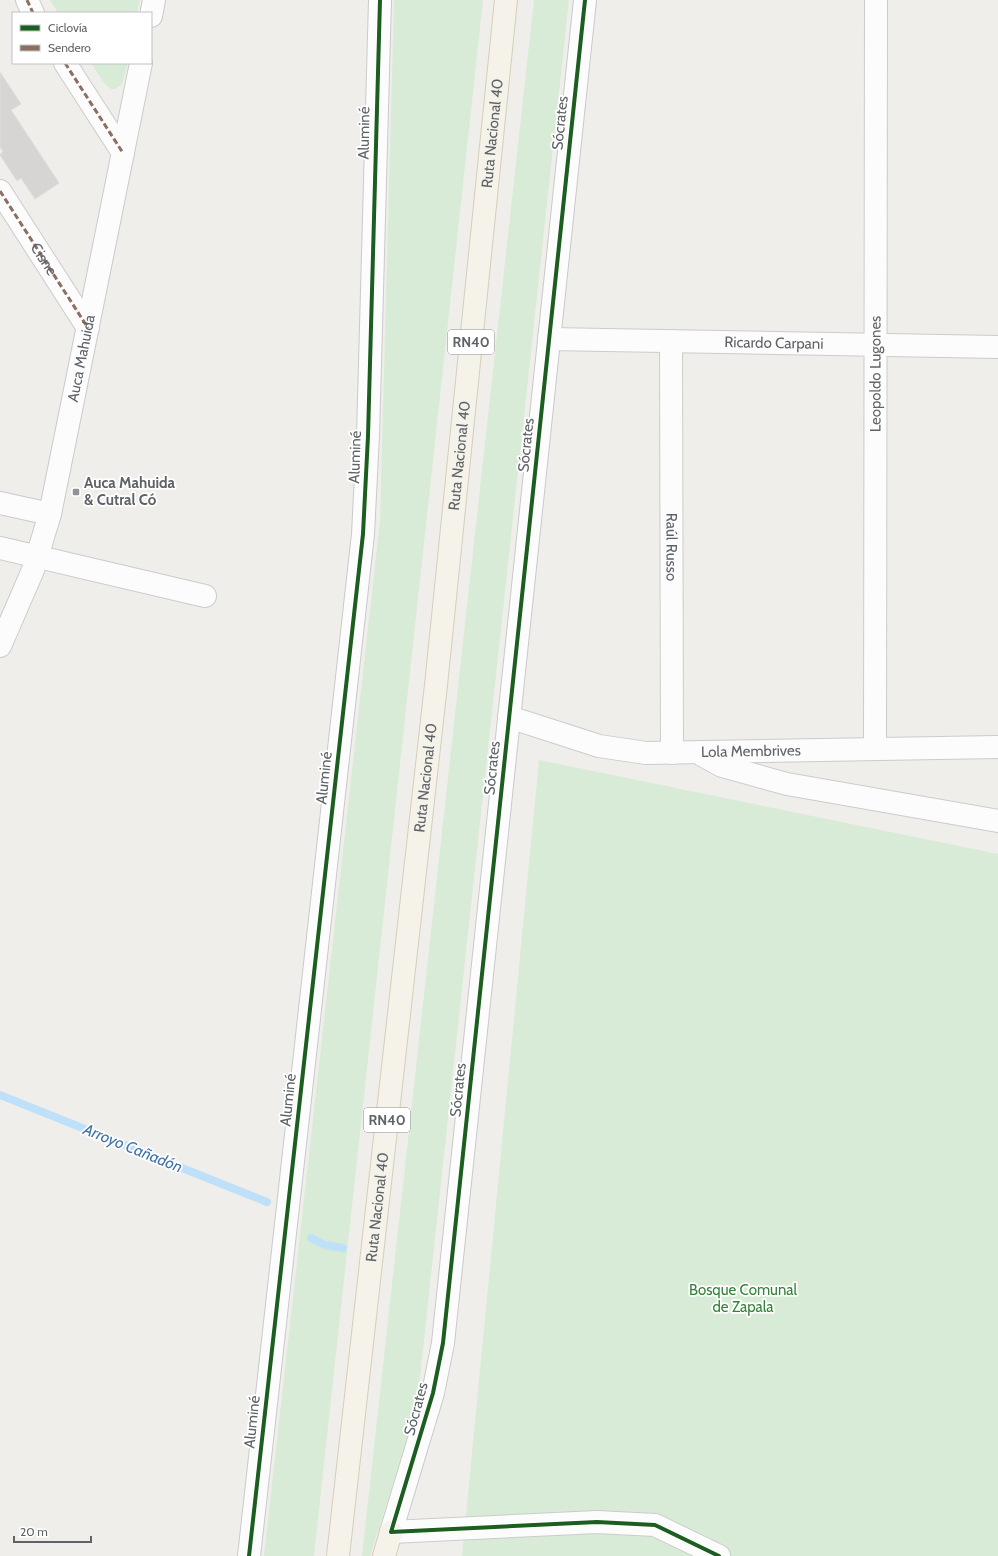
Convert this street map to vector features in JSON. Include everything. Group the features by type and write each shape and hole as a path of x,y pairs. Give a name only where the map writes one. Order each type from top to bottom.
{"main road":[{"name":"Ruta Nacional 40","path":"338,1556 436,685 506,0"},
{"path":"384,1556 391,1532"}],"street":[{"path":"27,0 33,12"},
{"path":"152,12 154,0"},
{"name":"Aluminé","path":"249,1556 363,534 368,436 380,0"},
{"name":"Sócrates","path":"391,1532 427,1414 439,1368 443,1342 585,0"},
{"name":"Leopoldo Lugones","path":"875,749 876,0"},
{"path":"66,64 123,153"},
{"name":"Auca Mahuida","path":"0,646 38,557 50,514 141,64"},
{"name":"Cisne","path":"0,191 88,328"},
{"name":"Ricardo Carpani","path":"549,339 998,347"},
{"name":"Raúl Russo","path":"671,341 672,753"},
{"path":"0,503 50,514"},
{"path":"0,548 205,596"},
{"name":"Lola Membrives","path":"509,717 599,746 646,753 998,746"},
{"path":"697,753 722,766 787,784 998,821"},
{"path":"391,1532 598,1522 655,1525 719,1556"}],"green space":[{"path":"50,0 140,0 137,12 57,12"},
{"path":"394,0 483,0 314,1556 264,1556 380,521"},
{"path":"534,0 569,0 420,1377 408,1436 370,1556 362,1556"},
{"path":"92,64 128,64 122,84 115,89 111,89 104,83"},
{"name":"Bosque Comunal de Zapala","path":"539,760 998,854 998,1556 462,1556"}],"building":[{"path":"0,72 21,104 11,110 59,183 35,199 21,178 17,181 0,155 3,151 0,147"}],"waterway":[{"name":"Arroyo Cañadón","path":"0,1095 267,1202"},
{"name":"Arroyo Cañadón","path":"311,1238 325,1245 343,1248"}],"marked path":[{"path":"27,0 33,12"},
{"path":"66,64 123,153"},
{"path":"0,191 88,328"}],"cycle path":[{"path":"249,1556 363,534 368,436 380,0"},
{"path":"585,0 443,1343 433,1393 391,1532 597,1522 655,1525 719,1556"}],"place":[{"name":"Auca Mahuida & Cutral Có","path":"76,492"}]}
